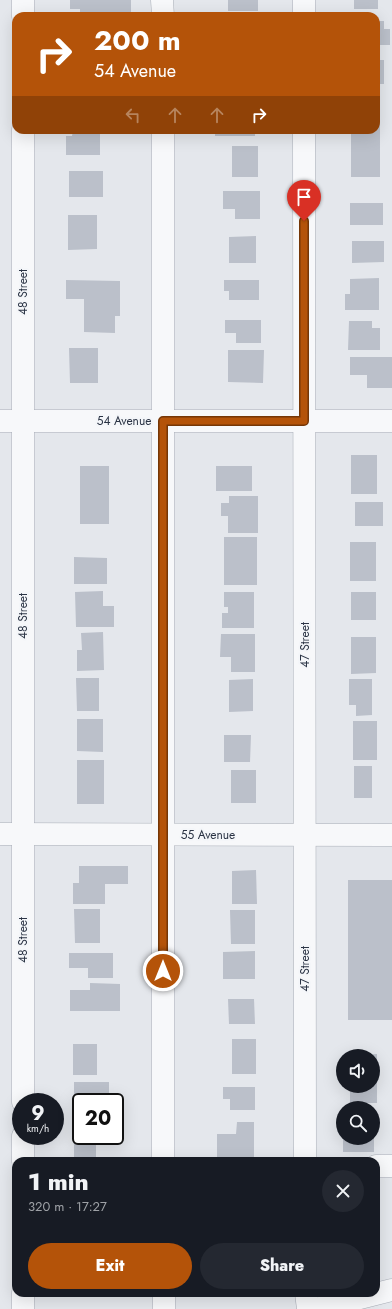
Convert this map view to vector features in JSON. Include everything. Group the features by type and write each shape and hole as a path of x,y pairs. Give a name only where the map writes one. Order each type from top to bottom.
{"street":[{"path":"23,0 23,12"},
{"path":"162,0 162,12"},
{"path":"304,0 304,12"},
{"name":"48 Street","path":"23,134 23,1093"},
{"path":"163,134 164,1157"},
{"name":"47 Street","path":"304,134 305,1157"},
{"name":"54 Avenue","path":"0,420 392,421"},
{"name":"55 Avenue","path":"0,834 305,836 392,835"},
{"path":"23,1145 23,1157"},
{"path":"380,1166 392,1166"},
{"path":"380,1293 392,1290"},
{"path":"23,1297 23,1309"},
{"path":"164,1297 164,1309"},
{"path":"306,1297 308,1309"},
{"path":"316,1309 364,1297"}],"building":[{"path":"70,0 131,0 131,12 80,12 80,9 70,9"},
{"path":"228,0 258,0 258,11 228,11"},
{"path":"354,0 378,0 378,9 354,9"},
{"path":"380,21 384,21 384,29 390,29 390,45 380,45"},
{"path":"380,60 384,60 384,84 380,84"},
{"path":"72,134 100,134 100,155 66,155 66,136 72,136"},
{"path":"215,134 255,134 255,136 215,136"},
{"path":"351,134 380,134 380,177 351,177"},
{"path":"232,146 258,146 258,177 232,177"},
{"path":"69,171 103,171 103,197 69,197"},
{"path":"223,191 260,191 260,219 235,219 235,209 223,209"},
{"path":"350,203 383,203 383,225 350,225"},
{"path":"68,215 97,215 97,249 68,250"},
{"path":"256,236 256,263 229,263 229,237"},
{"path":"352,241 384,241 384,262 352,263"},
{"path":"379,278 379,310 345,310 345,294 350,294 350,279"},
{"path":"66,280 120,281 120,316 115,316 115,333 84,332 84,299 66,299"},
{"path":"224,280 259,280 259,300 229,300 229,291 224,291"},
{"path":"225,320 261,320 261,343 236,343 236,333 225,333"},
{"path":"349,321 372,321 372,328 380,328 380,350 348,350"},
{"path":"69,348 98,348 98,383 70,383"},
{"path":"228,350 264,350 263,383 228,382"},
{"path":"350,357 392,357 392,388 367,388 367,375 350,375"},
{"path":"351,455 377,455 377,494 351,494"},
{"path":"80,466 109,466 109,524 80,524"},
{"path":"216,466 252,466 252,491 216,491"},
{"path":"229,496 258,496 258,533 228,533 228,516 221,516 221,503 229,503"},
{"path":"355,502 383,502 383,526 355,526"},
{"path":"224,537 257,537 257,585 224,585"},
{"path":"350,542 376,542 376,581 350,581"},
{"path":"74,557 107,558 107,584 74,584"},
{"path":"103,591 103,606 114,606 114,627 76,627 75,592"},
{"path":"224,592 254,592 254,628 222,628 222,613 228,613 228,607 224,607"},
{"path":"351,592 376,592 376,620 351,620"},
{"path":"103,632 104,670 77,671 77,650 82,650 81,633"},
{"path":"221,634 255,634 255,672 231,672 231,657 220,657"},
{"path":"351,637 376,637 376,673 351,674"},
{"path":"76,678 99,678 99,711 77,711"},
{"path":"253,679 253,711 229,712 229,680"},
{"path":"349,679 372,679 372,715 356,716 356,705 349,705"},
{"path":"77,719 103,719 103,752 77,751"},
{"path":"353,721 377,721 377,760 353,760"},
{"path":"224,735 251,735 250,762 224,762"},
{"path":"77,760 104,760 104,804 77,804"},
{"path":"354,766 372,766 372,798 354,798"},
{"path":"231,770 256,770 256,803 231,803"},
{"path":"79,866 128,866 128,884 105,884 105,904 73,904 73,883 79,883"},
{"path":"256,870 257,904 232,904 232,871"},
{"path":"348,880 392,880 392,1020 348,1020"},
{"path":"74,909 100,909 100,943 75,943"},
{"path":"230,910 255,910 255,944 231,944"},
{"path":"255,951 255,979 223,979 223,952"},
{"path":"69,953 113,953 113,978 88,978 88,968 69,968"},
{"path":"90,983 120,984 120,1011 70,1011 70,990 90,990"},
{"path":"228,999 254,999 255,1024 229,1024"},
{"path":"232,1039 256,1039 256,1074 232,1074"},
{"path":"73,1044 97,1044 97,1075 73,1075"},
{"path":"74,1082 109,1082 109,1093 74,1093"},
{"path":"223,1087 255,1087 255,1110 230,1110 230,1099 223,1099"},
{"path":"350,1093 377,1093 377,1101 350,1101"},
{"path":"237,1122 254,1122 254,1157 217,1157 217,1134 236,1134"},
{"path":"74,1145 96,1145 96,1157 74,1157"},
{"path":"343,1145 374,1145 374,1152 343,1152"}],"route":[{"path":"163,971 163,421 304,421 304,221"}]}
